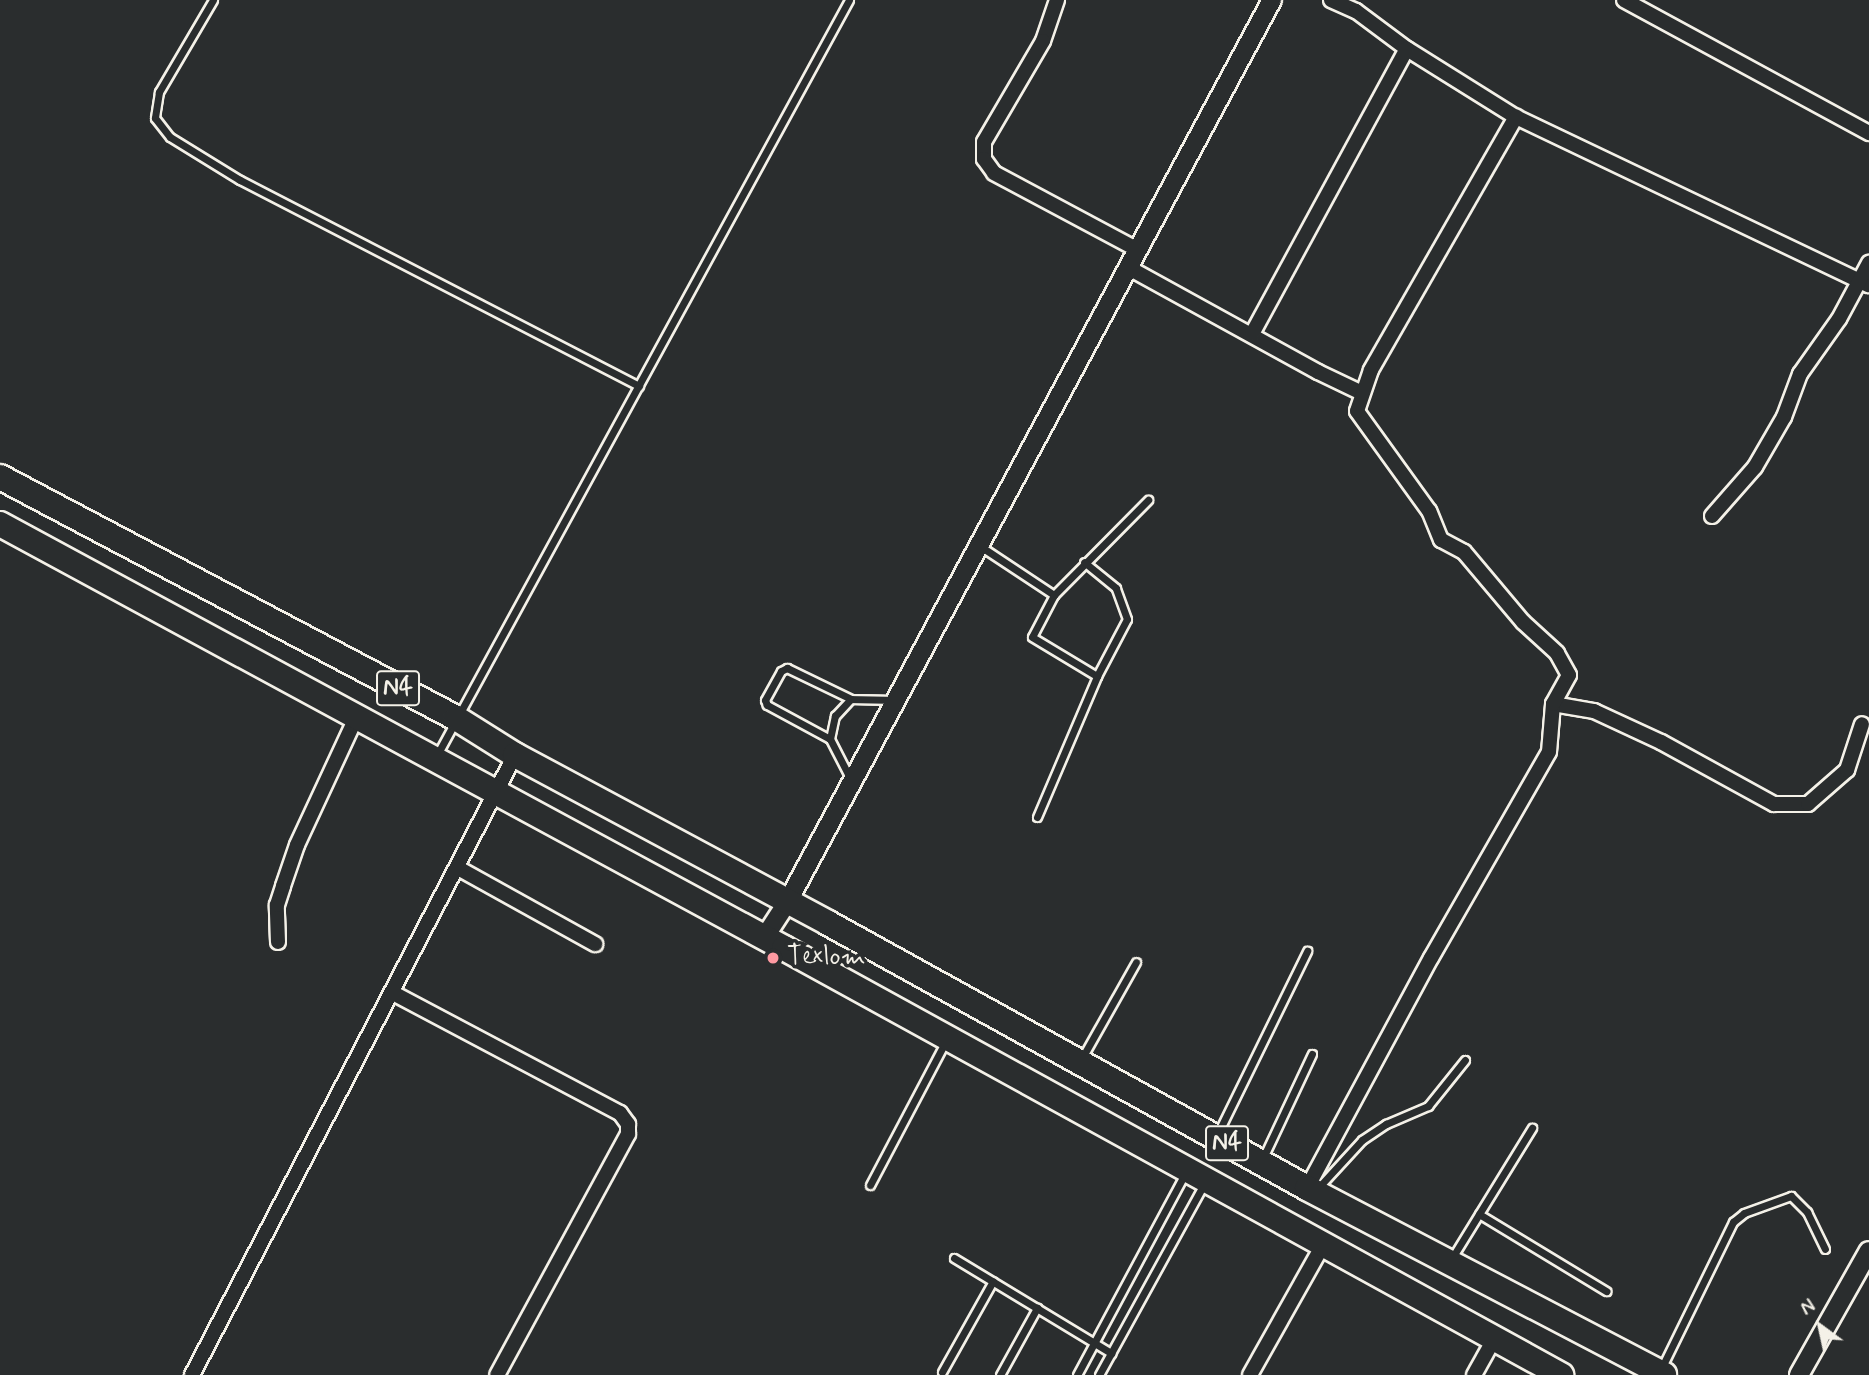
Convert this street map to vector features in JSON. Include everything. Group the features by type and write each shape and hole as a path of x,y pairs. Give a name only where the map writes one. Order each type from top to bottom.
{"highway":[{"name":"N4","path":"0,477 456,718 515,755 788,901 1311,1190 1662,1374"},
{"name":"N4","path":"0,524 356,718 498,792 1561,1375"}],"street":[{"path":"1057,0 1043,41 984,142 984,159 994,173 1138,250"},
{"path":"764,938 788,901 1272,0"},
{"path":"1331,0 1356,11 1407,49 1516,117 1864,283"},
{"path":"1624,0 1869,134"},
{"path":"1252,334 1407,49"},
{"path":"1311,1190 1431,958 1549,752 1553,704 1569,675 1557,653 1523,622 1464,552 1441,540 1429,511 1357,411 1371,370 1516,117"},
{"path":"1712,516 1755,467 1784,417 1800,374 1864,283 1869,263"},
{"path":"1129,268 1318,372 1362,393"},
{"path":"1553,704 1594,711 1661,742 1774,803 1808,804 1837,778 1846,769 1862,724"},
{"path":"278,942 277,905 282,886 297,845 356,718"},
{"path":"192,1375 515,755"},
{"path":"458,868 595,944"},
{"path":"393,993 620,1113 628,1124 628,1134 497,1375"},
{"path":"1250,1375 1323,1245"},
{"path":"1799,1375 1869,1251"},
{"path":"1474,1375 1494,1339"}],"lane":[{"path":"213,0 159,92 155,118 170,137 240,180 639,386"},
{"path":"435,759 849,0"},
{"path":"1097,676 1032,636 1054,595 1149,499"},
{"path":"979,546 1054,595"},
{"path":"1037,817 1097,676 1126,619 1116,587 1084,562"},
{"path":"852,782 830,739 767,705 765,700 781,671 787,668 851,699 896,700"},
{"path":"830,739 835,716 851,699"},
{"path":"1216,1137 1307,951"},
{"path":"1080,1062 1136,962"},
{"path":"870,1185 947,1038"},
{"path":"1261,1162 1312,1054"},
{"path":"1311,1190 1362,1140 1386,1124 1428,1106 1465,1060"},
{"path":"1450,1261 1532,1128"},
{"path":"1077,1375 1196,1175"},
{"path":"1098,1375 1196,1175"},
{"path":"1662,1374 1733,1222 1744,1213 1791,1196 1807,1212 1825,1249"},
{"path":"1479,1214 1606,1291"},
{"path":"954,1258 1111,1353"},
{"path":"942,1372 993,1281"},
{"path":"1000,1375 1037,1308"}],"place":[{"name":"Texlom","path":"773,958"}]}
